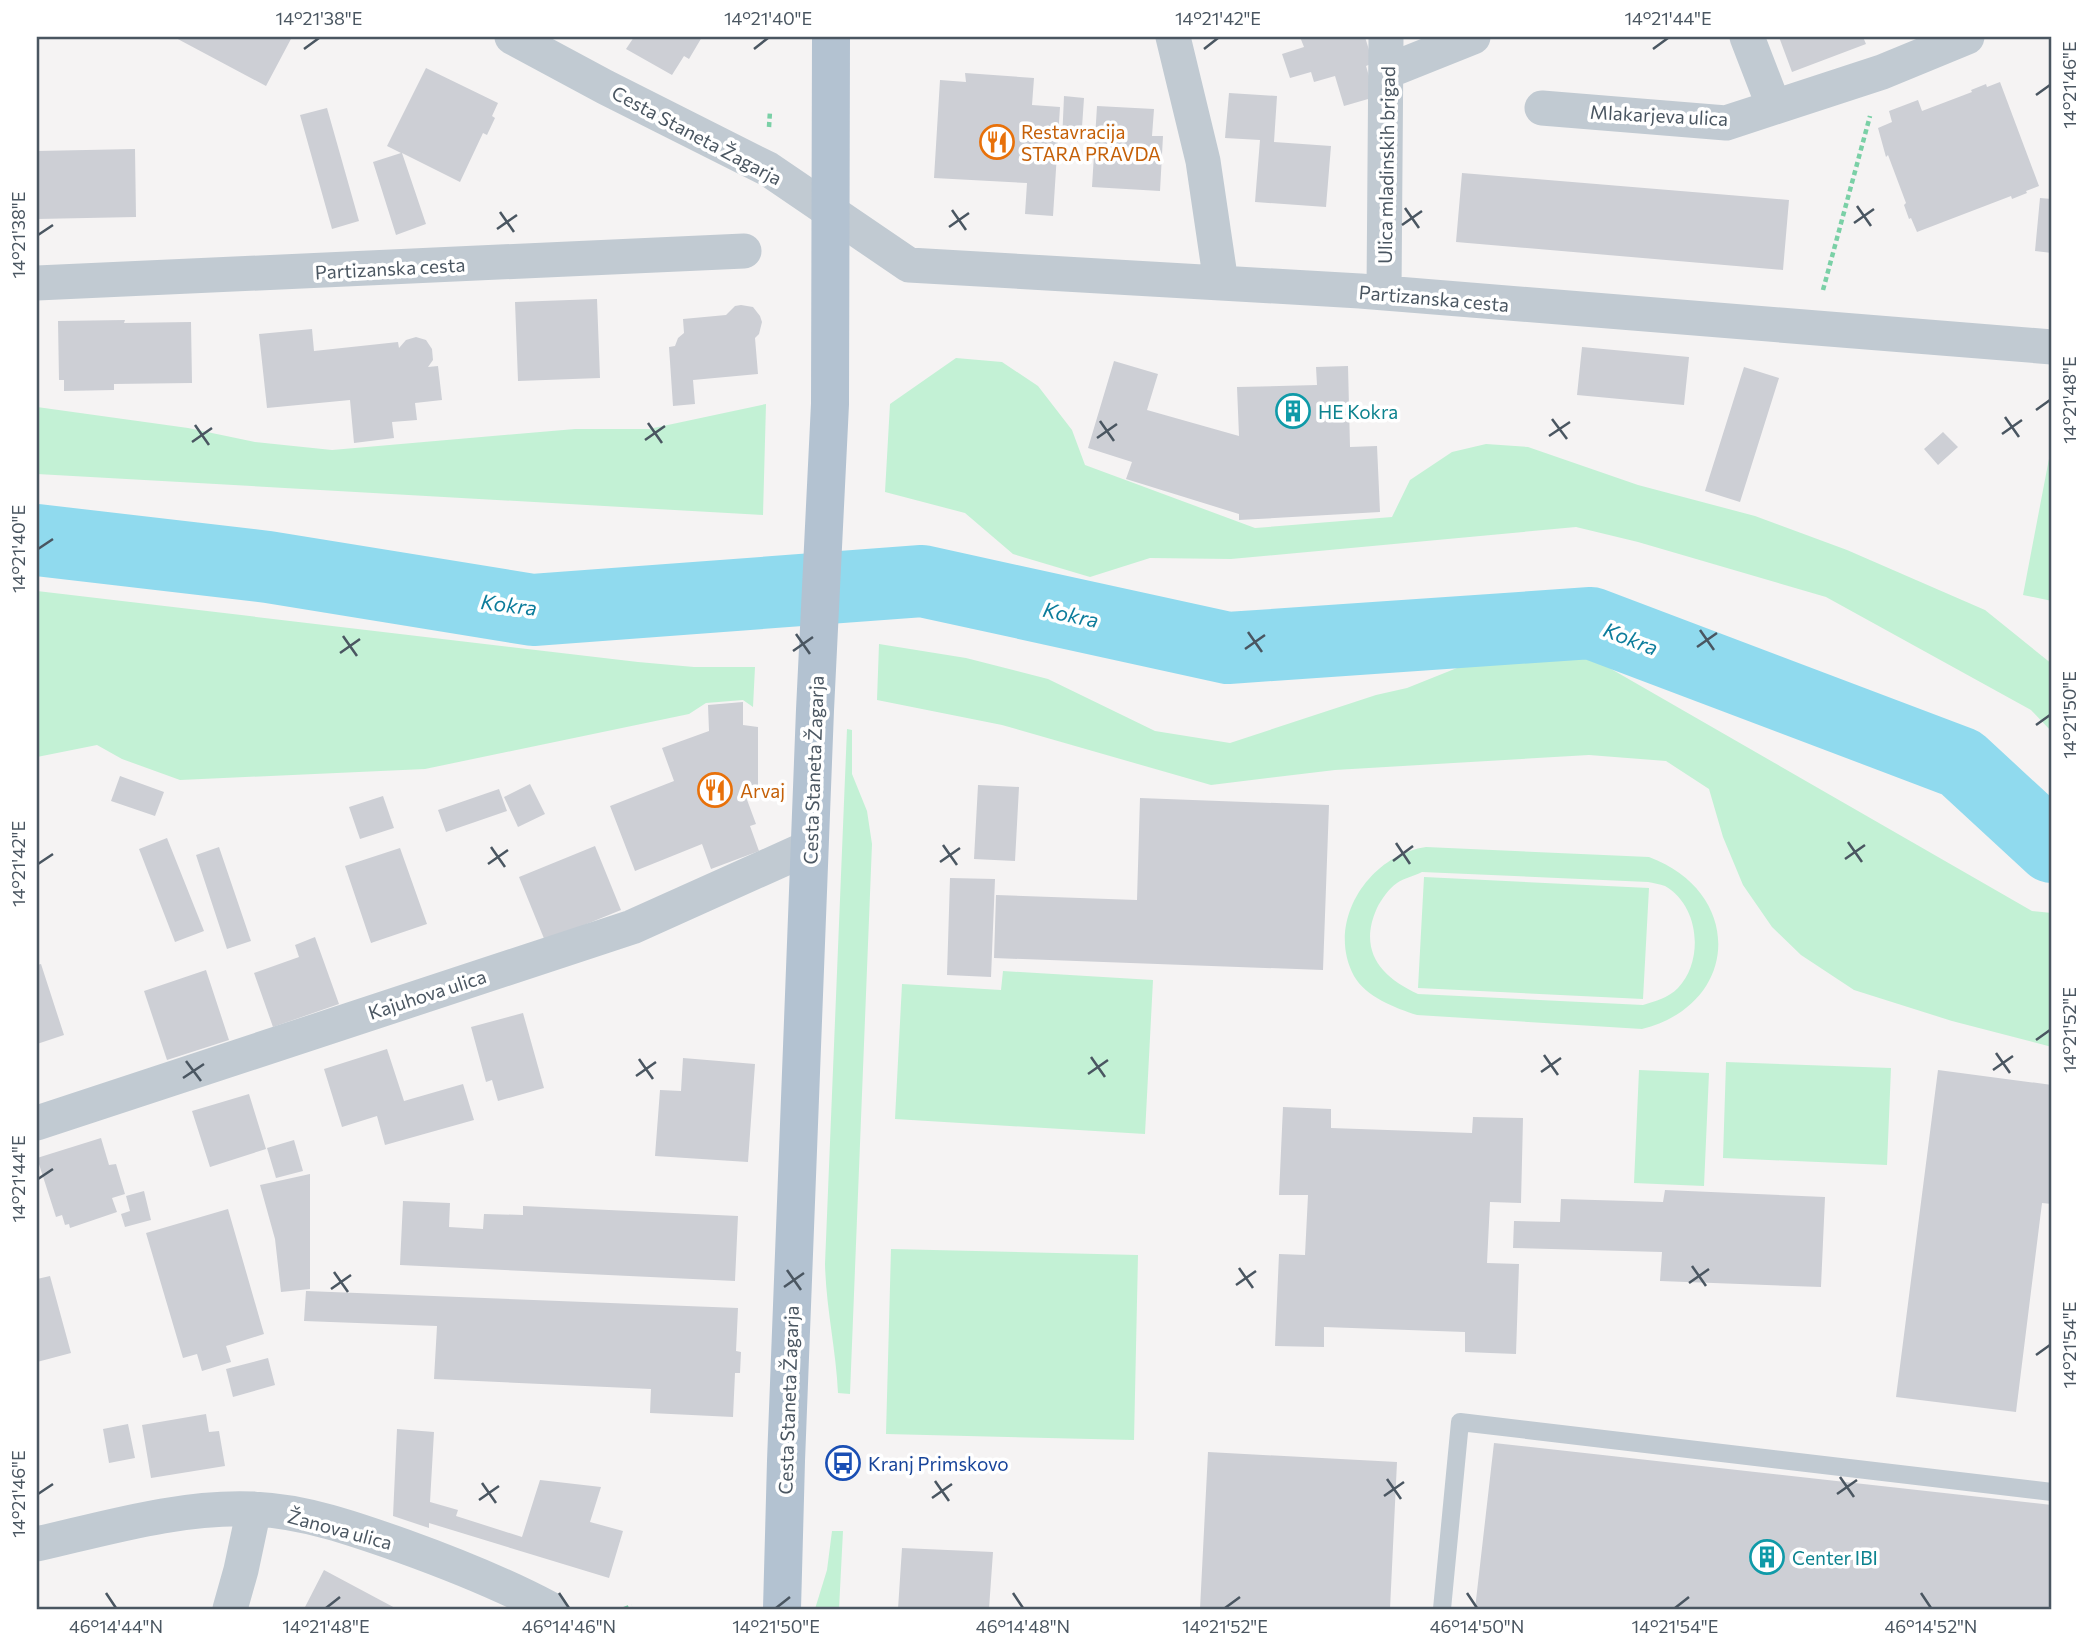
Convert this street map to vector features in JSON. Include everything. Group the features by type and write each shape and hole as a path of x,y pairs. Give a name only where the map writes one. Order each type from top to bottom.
{"main road":[{"path":"831,37 832,212"},
{"name":"Cesta Staneta Žagarja","path":"782,1609 815,710 830,404 832,212"}],"street":[{"name":"Cesta Staneta Žagarja","path":"512,37 768,169 832,212"},
{"path":"1173,37 1203,161 1221,283"},
{"path":"1387,54 1473,37"},
{"path":"1747,37 1774,107"},
{"name":"Mlakarjeva ulica","path":"1542,108 1726,122 1882,72 1967,37"},
{"name":"Ulica mladinskih brigad","path":"1384,293 1387,54"},
{"name":"Partizanska cesta","path":"832,212 909,265 1384,293 2052,347"},
{"name":"Partizanska cesta","path":"37,283 744,251"},
{"name":"Kajuhova ulica","path":"37,1123 632,927 810,847"},
{"path":"230,1609 254,1509"},
{"name":"Žanova ulica","path":"37,1544 175,1514 254,1509 303,1515 363,1532 449,1563 550,1609"}],"lane":[{"path":"1443,1609 1460,1422 2052,1492"}],"path":[{"path":"1822,291 1882,72"},
{"path":"624,1609 632,1606"}],"green space":[{"path":"956,358 1002,362 1038,386 1072,430 1085,465 1255,528 1392,517 1410,480 1452,452 1486,444 1528,447 1638,485 1755,516 1847,550 1985,610 2052,664 2052,732 2031,710 1826,597 1638,542 1576,527 1231,559 1150,558 1090,577 1013,554 965,513 885,492 890,404"},
{"path":"766,404 763,515 37,474 37,407 188,428 255,442 332,450 575,429 649,429"},
{"path":"2052,443 2052,601 2023,595"},
{"path":"37,591 638,662 694,667 755,667 753,707 743,700 706,703 689,714 425,769 180,780 122,759 97,745 37,757"},
{"path":"879,644 966,658 1048,679 1155,731 1230,743 1376,695 1407,688 1457,668 1522,648 1572,653 1599,662 2032,911 2052,913 2052,1047 1952,1021 1854,990 1801,955 1772,927 1743,885 1723,837 1709,789 1666,761 1589,755 1335,770 1211,785 1002,725 877,700"},
{"path":"847,729 852,730 852,774 867,811 872,844 850,1394 838,1393 825,1264"},
{"path":"1426,847 1649,857 1680,873 1702,895 1715,920 1718,947 1713,973 1698,996 1675,1016 1642,1029 1417,1015 1400,1009 1373,996 1359,983 1346,955 1345,934 1349,914 1358,894 1371,877 1387,863 1405,853","holes":["1422,872 1648,882 1665,886 1677,895 1691,920 1695,949 1686,977 1678,988 1666,997 1643,1005 1418,994 1383,970 1372,949 1372,923 1383,898 1397,883"]},
{"path":"1424,877 1649,888 1643,999 1418,988"},
{"path":"1003,971 1153,980 1145,1134 895,1119 902,984 1001,990"},
{"path":"1726,1062 1891,1068 1887,1165 1723,1158"},
{"path":"1639,1070 1709,1073 1704,1186 1634,1183"},
{"path":"891,1249 1138,1255 1134,1440 886,1434"},
{"path":"832,1531 843,1531 839,1609 815,1609 827,1570"}],"building":[{"path":"174,37 292,37 266,86"},
{"path":"634,37 702,37 689,59 684,56 672,75 626,49"},
{"path":"1300,37 1365,37 1373,63 1366,66 1375,97 1344,106 1335,76 1314,82 1311,72 1290,78 1282,54 1304,47"},
{"path":"1779,37 1863,37 1866,44 1792,72"},
{"path":"426,68 498,103 487,135 483,133 460,182 402,153 426,224 396,235 373,162 401,153 387,146"},
{"name":"Restavracija STARA PRAVDA","path":"965,73 1034,78 1032,105 1060,107 1053,216 1025,214 1027,183 934,178 940,80 966,82"},
{"path":"2000,82 2039,186 2012,199 2011,196 1917,232 1911,218 1909,219 1904,205 1906,203 1888,155 1886,157 1878,128 1892,122 1889,111 1918,100 1922,111 1986,84 1987,87"},
{"path":"1229,93 1277,96 1274,142 1331,146 1326,207 1255,202 1260,140 1225,138"},
{"path":"1064,96 1084,98 1081,142 1062,141"},
{"path":"1097,106 1154,109 1152,136 1163,136 1160,191 1092,187"},
{"path":"327,108 359,221 332,229 300,115"},
{"path":"135,149 136,217 37,219 37,151"},
{"path":"1462,173 1789,200 1783,270 1456,242"},
{"path":"2040,198 2052,199 2052,253 2035,251"},
{"path":"597,299 600,378 518,381 515,302"},
{"path":"735,306 753,307 762,322 755,338 758,374 693,380 695,404 673,406 669,347 675,346 684,333 683,319 726,315"},
{"path":"125,320 124,323 191,322 192,383 114,384 114,390 64,391 64,380 59,380 58,321"},
{"path":"312,329 314,351 398,342 399,348 406,340 416,337 426,340 432,349 433,360 428,367 438,366 442,400 415,403 417,420 392,422 394,438 354,443 350,400 267,408 259,334"},
{"path":"1582,347 1689,357 1684,405 1577,395"},
{"path":"1114,361 1158,374 1147,410 1239,436 1237,387 1317,385 1316,367 1348,366 1350,447 1377,446 1380,512 1239,520 1239,514 1126,479 1132,462 1088,448"},
{"path":"1744,367 1779,378 1740,502 1705,491"},
{"path":"1943,432 1958,447 1938,465 1924,449"},
{"name":"Arvaj","path":"743,702 743,725 758,727 758,797 746,797 756,824 750,826 759,851 711,869 702,844 635,871 610,806 674,781 662,748 709,731 708,705"},
{"path":"120,776 164,792 155,816 111,801"},
{"path":"530,784 545,814 518,827 504,797"},
{"path":"978,785 1019,787 1015,861 974,859"},
{"path":"499,789 507,811 446,832 438,810"},
{"path":"383,796 394,828 360,839 349,807"},
{"path":"1140,798 1329,805 1323,970 994,958 996,895 1137,900"},
{"path":"167,838 204,931 175,942 139,849"},
{"path":"595,846 621,910 545,941 519,877"},
{"path":"219,847 251,941 227,949 196,855"},
{"path":"400,848 427,924 371,943 345,866"},
{"path":"950,878 995,879 991,977 947,975"},
{"path":"315,937 339,1004 273,1027 254,973 299,957 295,945"},
{"path":"41,964 64,1035 37,1044 37,965"},
{"path":"206,970 229,1040 167,1060 144,991"},
{"path":"523,1013 544,1088 498,1101 492,1080 486,1082 471,1027"},
{"path":"387,1049 404,1101 463,1084 474,1120 385,1145 377,1116 342,1127 324,1069"},
{"path":"683,1058 755,1064 748,1162 655,1156 660,1090 681,1091"},
{"path":"1938,1070 2052,1085 2052,1204 2042,1203 2016,1412 1896,1397"},
{"path":"249,1094 266,1149 210,1167 192,1111"},
{"path":"1283,1107 1331,1109 1331,1128 1472,1133 1473,1117 1523,1118 1521,1203 1490,1202 1487,1263 1519,1264 1516,1354 1465,1352 1465,1332 1324,1327 1324,1347 1275,1346 1279,1254 1305,1255 1308,1195 1279,1195"},
{"path":"101,1138 109,1165 116,1164 125,1194 112,1198 117,1212 70,1228 69,1224 65,1225 62,1215 56,1217 37,1158"},
{"path":"294,1140 303,1171 276,1178 267,1148"},
{"path":"310,1174 310,1289 281,1292 275,1239 260,1185"},
{"path":"1665,1190 1825,1197 1821,1287 1660,1281 1662,1252 1513,1248 1514,1221 1560,1222 1561,1199 1663,1202"},
{"path":"144,1191 151,1220 125,1227 121,1214 130,1211 126,1196"},
{"path":"403,1201 450,1203 449,1227 483,1229 484,1214 523,1215 523,1206 738,1216 735,1281 400,1265"},
{"path":"228,1209 264,1334 226,1346 231,1362 202,1371 197,1354 183,1358 146,1233"},
{"path":"50,1276 71,1353 37,1362 37,1279"},
{"path":"306,1291 738,1308 736,1351 741,1352 740,1373 735,1373 733,1417 650,1413 651,1389 434,1379 437,1326 304,1321"},
{"path":"268,1358 275,1385 233,1397 226,1369"},
{"path":"206,1414 209,1432 219,1431 225,1466 151,1478 142,1425"},
{"path":"128,1424 135,1458 109,1463 103,1429"},
{"path":"397,1429 434,1432 430,1502 458,1510 456,1516 522,1537 540,1480 601,1487 590,1522 623,1531 609,1578 429,1523 429,1528 393,1516"},
{"name":"Center IBI","path":"1494,1443 2052,1505 2052,1609 1475,1609"},
{"path":"1208,1452 1397,1462 1390,1609 1200,1609"},
{"path":"902,1548 993,1552 989,1609 898,1609"},
{"path":"324,1570 397,1609 304,1609"}],"waterway":[{"name":"Kokra","path":"37,540 268,567 533,610 922,581 1228,648 1591,623 1961,763 2052,847"}],"place":[{"name":"Restavracija STARA PRAVDA","path":"997,142"},
{"name":"HE Kokra","path":"1293,411"},
{"name":"Arvaj","path":"715,790"},
{"name":"Kranj Primskovo","path":"843,1463"},
{"name":"Center IBI","path":"1767,1557"}]}
